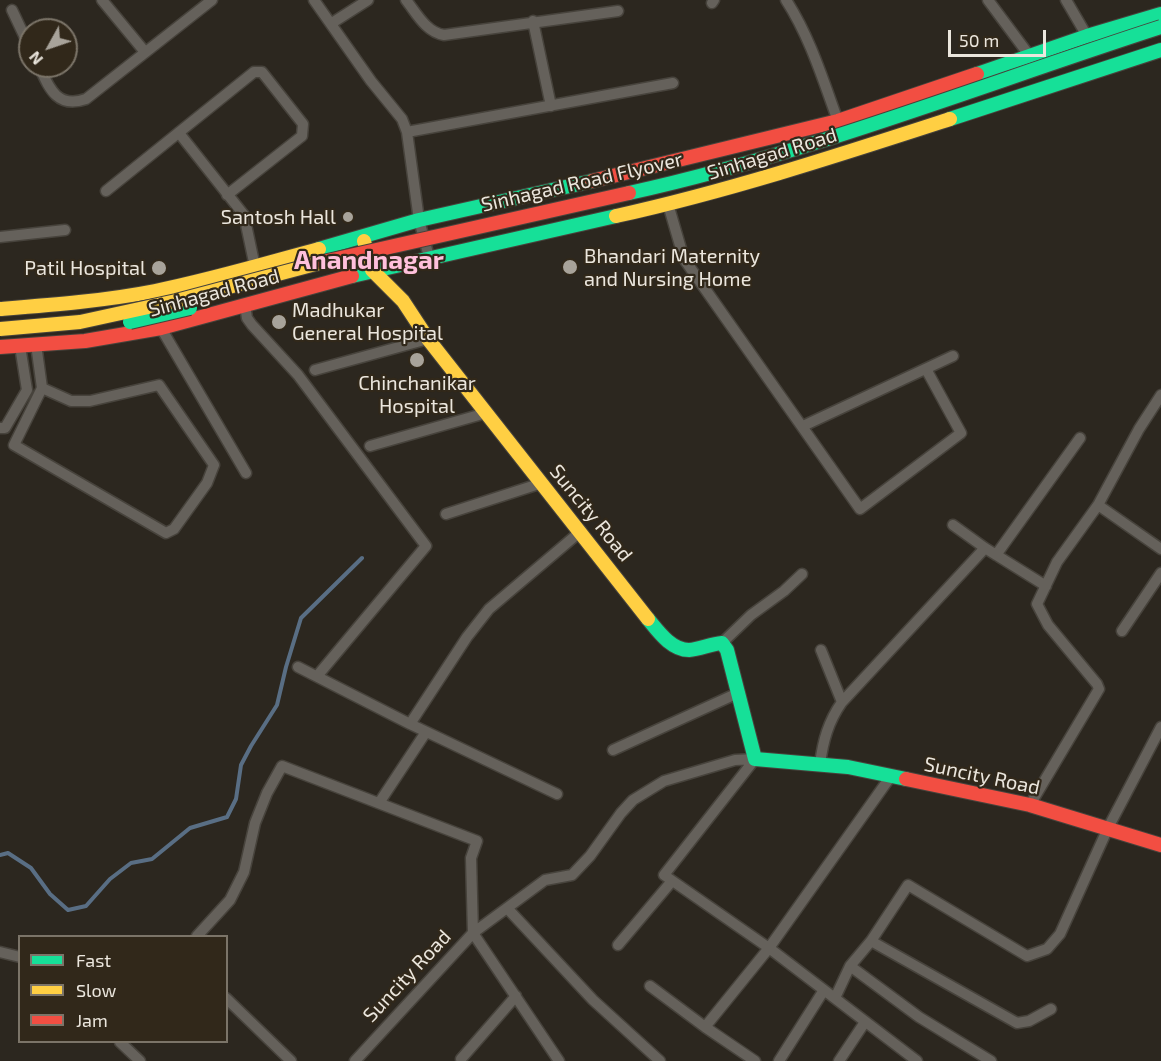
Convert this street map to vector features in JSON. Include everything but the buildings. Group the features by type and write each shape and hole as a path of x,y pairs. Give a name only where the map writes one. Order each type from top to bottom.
{"main road":[{"name":"Sinhagad Road","path":"0,309 153,291 255,267 419,220 666,164 838,121 1087,36 1161,14"},
{"name":"Sinhagad Road Flyover","path":"0,330 80,322 176,301 357,253 669,184 846,134 1034,68 1161,27"},
{"name":"Sinhagad Road Flyover","path":"0,336 82,330 160,316 519,224 672,191 777,164 1081,62 1161,38"},
{"name":"Sinhagad Road","path":"0,347 85,341 161,328 372,270 668,204 785,173 1161,50"},
{"path":"362,236 372,270"},
{"name":"Suncity Road","path":"372,270 403,301 428,339 662,636 680,650 691,650 722,643"},
{"path":"722,643 727,650 755,759"},
{"name":"Suncity Road","path":"755,759 848,767 1030,805 1161,845"}],"street":[{"path":"102,0 145,52"},
{"path":"314,0 370,81 402,119 407,132 419,220 429,257"},
{"path":"332,23 368,0"},
{"path":"406,0 427,28 435,34 444,35 618,11"},
{"path":"786,0 811,48 838,121"},
{"path":"988,0 1029,56"},
{"path":"1066,0 1087,36"},
{"path":"44,78 49,88 62,101 75,103 86,99 210,1"},
{"path":"12,10 18,23"},
{"path":"533,21 551,106"},
{"path":"106,190 254,72 262,72 266,74 303,124 302,136 227,195"},
{"path":"407,132 673,83"},
{"path":"178,133 244,216 255,267"},
{"path":"668,204 684,259 860,509 961,433 926,369"},
{"path":"0,237 65,230"},
{"path":"244,305 247,318 252,325 298,375 426,546 318,675"},
{"path":"161,328 246,473"},
{"path":"315,370 428,339"},
{"path":"36,345 42,388 15,445 166,533 174,529 207,483 214,465 159,385 90,401 71,401 42,388"},
{"path":"0,428 5,428 27,390 20,346"},
{"path":"803,426 953,356"},
{"path":"1030,805 1099,689 1048,625 1037,604 1057,562 1098,505 1139,429 1161,395"},
{"path":"370,446 486,413"},
{"path":"996,555 1080,438"},
{"path":"446,514 542,483"},
{"path":"1098,505 1161,549"},
{"path":"952,525 1046,586"},
{"path":"410,724 467,637 489,609 581,531"},
{"path":"820,764 824,736 842,702 985,548"},
{"path":"1122,631 1161,573"},
{"path":"722,643 750,615 784,591 802,574"},
{"path":"821,650 842,702"},
{"path":"298,667 318,675 426,732 557,794"},
{"path":"613,750 738,693"},
{"path":"835,998 850,966 872,941 908,885 1027,956 1047,949 1060,934 1108,828 1161,727"},
{"path":"379,803 426,732"},
{"path":"755,759 664,875 769,948 918,1061"},
{"name":"Suncity Road","path":"355,1061 473,933 545,880 572,875 590,856 633,800 664,781 735,760 755,759"},
{"path":"198,935 230,900 244,873 255,823 267,793 282,766 477,841 471,858 473,933 559,1061"},
{"path":"705,1027 769,948 891,776"},
{"path":"618,945 672,881"},
{"path":"507,908 593,1000 660,1061"},
{"path":"872,941 1017,1023 1029,1021 1051,1009"},
{"path":"0,952 18,956"},
{"path":"850,966 919,1017 991,1061"},
{"path":"650,987 755,1061"},
{"path":"779,1061 824,990"},
{"path":"461,1059 516,996"},
{"path":"228,1000 291,1061"},
{"path":"839,1061 866,1022"},
{"path":"122,1043 140,1061"}],"waterway":[{"path":"0,855 8,853 31,868 50,894 68,910 86,906 110,879 131,863 152,859 190,828 227,817 236,799 241,765 277,705 301,618 362,558"}],"traffic: fast":[{"path":"977,74 1087,36 1161,14"},
{"path":"629,193 697,177 831,138 1161,27"},
{"path":"950,119 1161,50"},
{"path":"319,249 419,220 592,181"},
{"path":"352,276 616,216"},
{"path":"130,322 190,308"},
{"path":"648,619 666,639 682,649 689,650 722,643 727,650 755,759 848,767 906,779"}],"traffic: slow":[{"path":"616,216 742,184 950,119"},
{"path":"364,241 372,270 403,301 428,339 648,619"},
{"path":"0,309 97,300 155,291 217,277 319,249"},
{"path":"0,329 80,322 176,301 323,262"}],"traffic: jam":[{"path":"592,181 838,121 977,74"},
{"path":"323,262 629,193"},
{"path":"0,347 85,341 161,328 352,276"},
{"path":"906,779 1030,805 1161,845"}],"place":[{"name":"Santosh Hall","path":"348,217"},
{"name":"Bhandari Maternity and Nursing Home","path":"570,267"},
{"name":"Patil Hospital","path":"159,268"},
{"name":"Madhukar General Hospital","path":"279,322"},
{"name":"Chinchanikar Hospital","path":"417,360"}],"district":[{"name":"Anandnagar","path":"369,260"}]}
